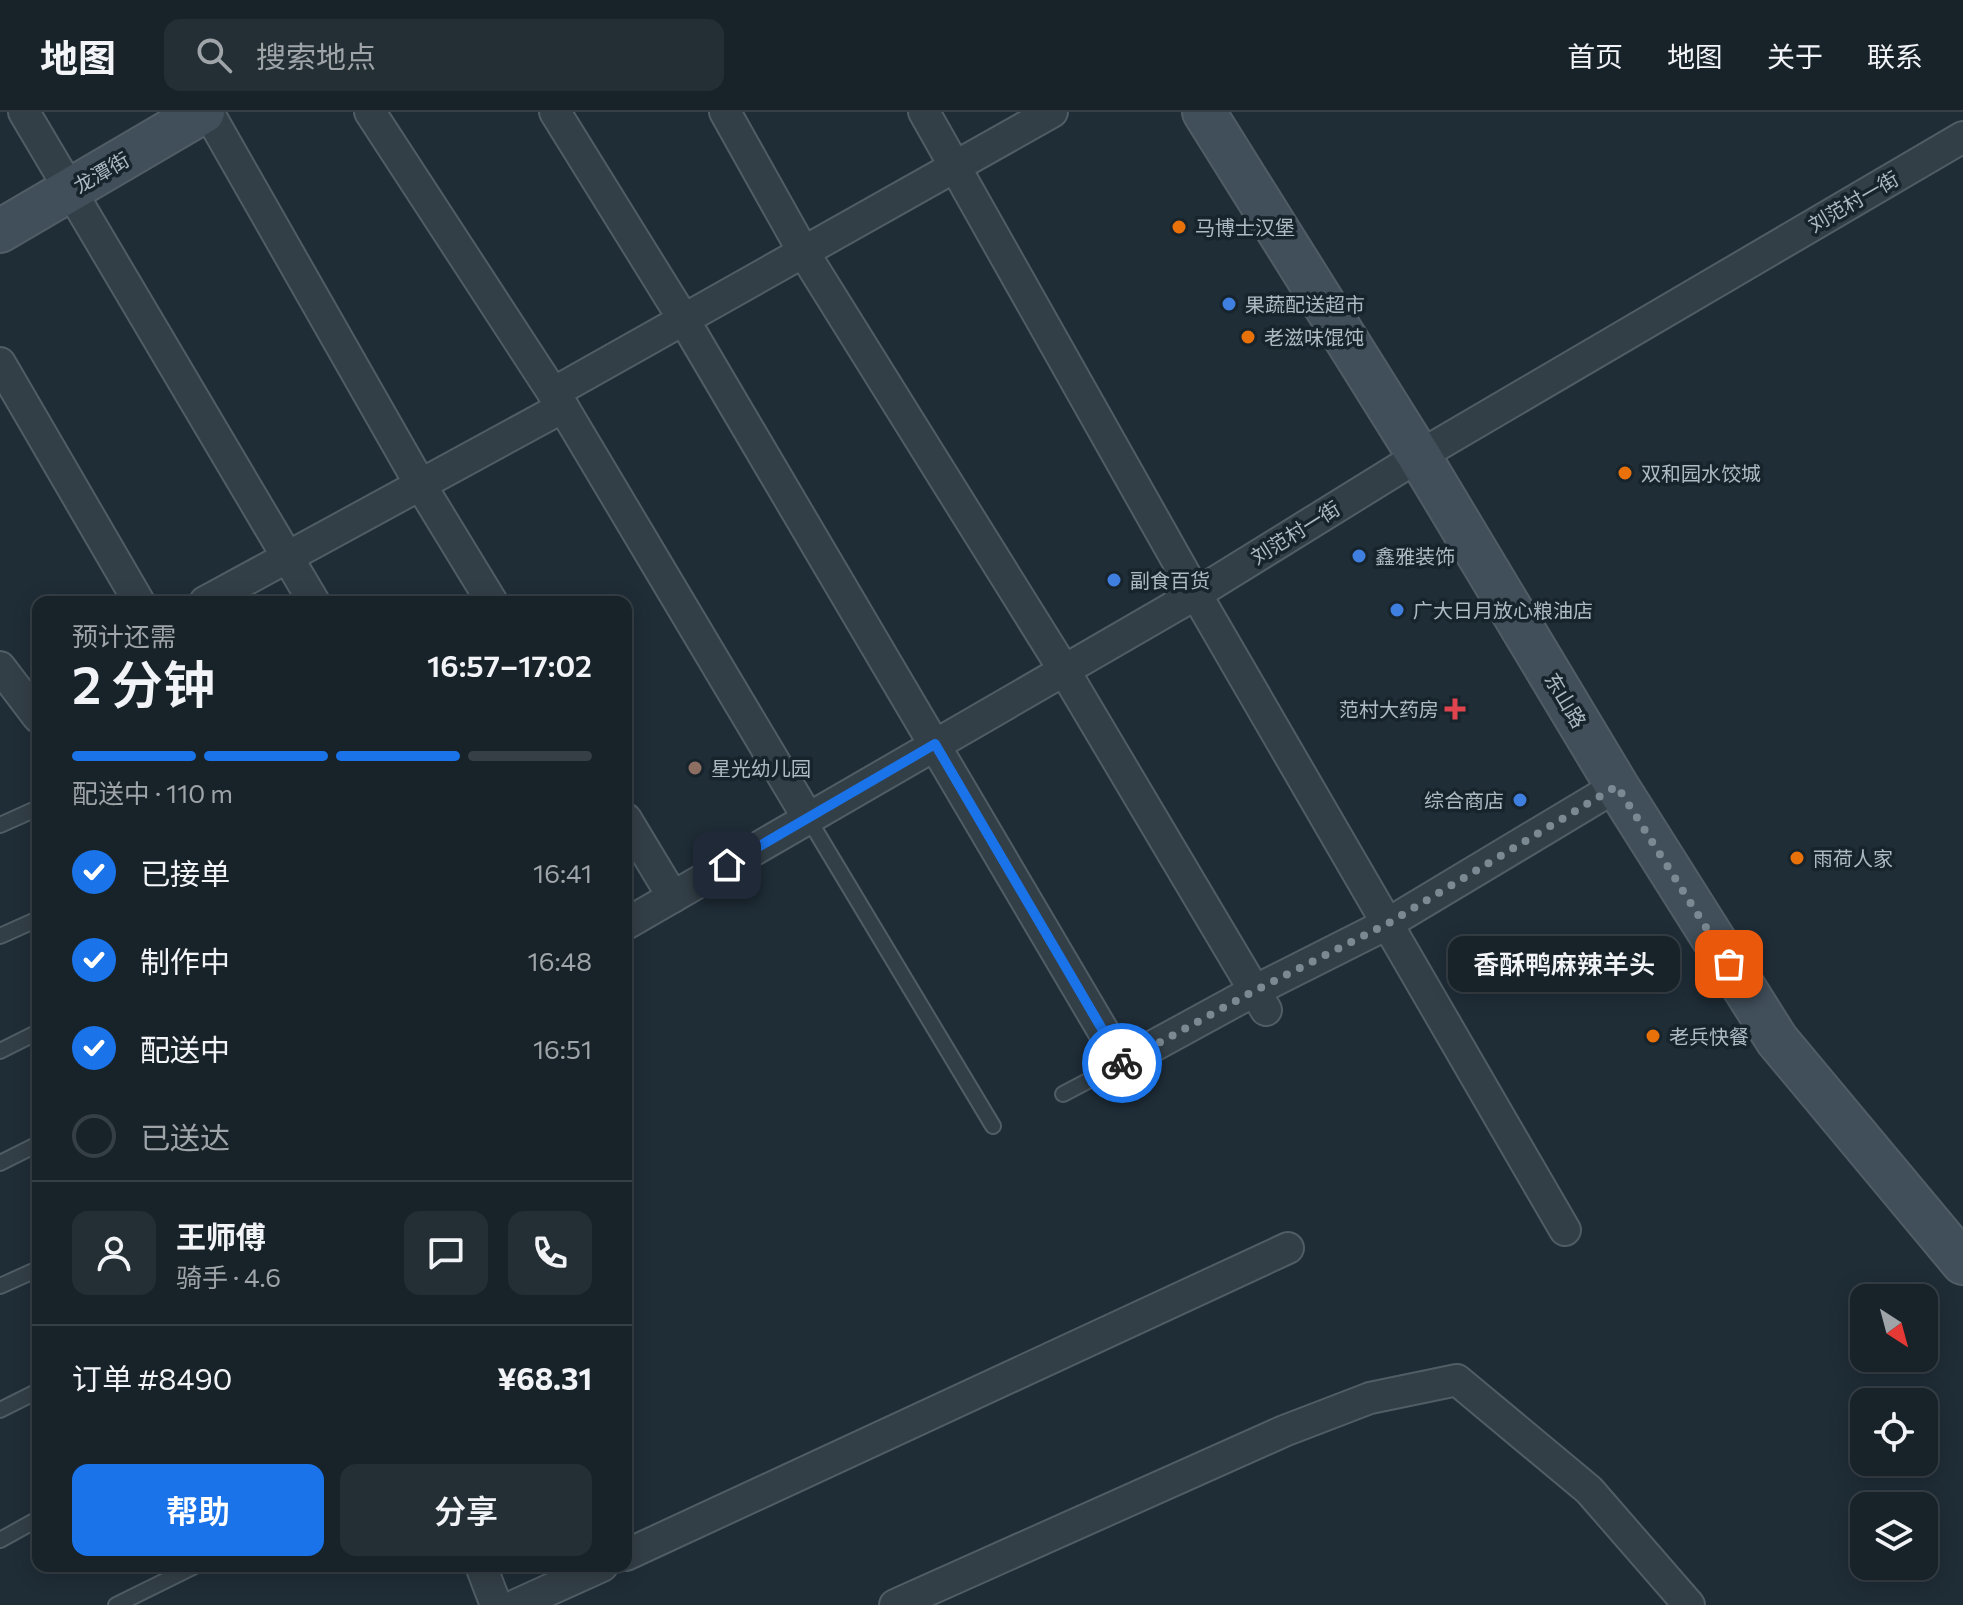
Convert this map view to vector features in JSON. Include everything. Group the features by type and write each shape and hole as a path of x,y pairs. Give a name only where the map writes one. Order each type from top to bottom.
{"street":[{"path":"24,112 310,596"},
{"path":"205,112 488,596"},
{"name":"龙潭街","path":"0,231 205,112"},
{"path":"370,112 558,400 808,818"},
{"path":"555,112 684,320 1122,1063 1260,1001 1617,786"},
{"path":"725,112 804,253 1064,670 1260,1001"},
{"path":"924,112 1196,594 1565,1230"},
{"path":"216,596 420,484 684,320 1052,112"},
{"name":"东山路","path":"1204,112 1419,456 1617,786 1777,1040 1963,1263"},
{"name":"刘范村一街","path":"632,921 1196,594 1419,456 1963,137"},
{"path":"0,363 136,596"},
{"path":"632,829 673,897"},
{"path":"632,1552 1288,1248"},
{"path":"895,1605 1284,1431 1370,1398 1457,1380 1589,1490 1689,1605"},
{"path":"483,1572 496,1605"},
{"path":"516,1605 589,1572"}],"lane":[{"path":"0,825 32,811"},
{"path":"808,818 993,1126"},
{"path":"0,936 32,922"},
{"path":"0,1051 32,1035"},
{"path":"1063,1094 1122,1063"},
{"path":"0,1163 32,1147"},
{"path":"0,1286 32,1272"},
{"path":"0,1410 32,1394"},
{"path":"0,1540 32,1522"},
{"path":"116,1605 183,1572"}],"way so far":[{"path":"1122,1063 1254,991 1387,924 1617,786 1729,964"}],"place":[{"name":"马博士汉堡","path":"1179,227"},
{"name":"果蔬配送超市","path":"1229,304"},
{"name":"老滋味馄饨","path":"1248,337"},
{"name":"双和园水饺城","path":"1625,473"},
{"name":"鑫雅装饰","path":"1359,556"},
{"name":"副食百货","path":"1114,580"},
{"name":"广大日月放心粮油店","path":"1397,610"},
{"name":"范村大药房","path":"1455,709"},
{"name":"星光幼儿园","path":"695,768"},
{"name":"综合商店","path":"1520,800"},
{"name":"雨荷人家","path":"1797,858"},
{"name":"香酥鸭麻辣羊头","path":"1729,964"},
{"name":"老兵快餐","path":"1653,1036"}],"route":[{"path":"727,865 935,744 1122,1063"}]}
